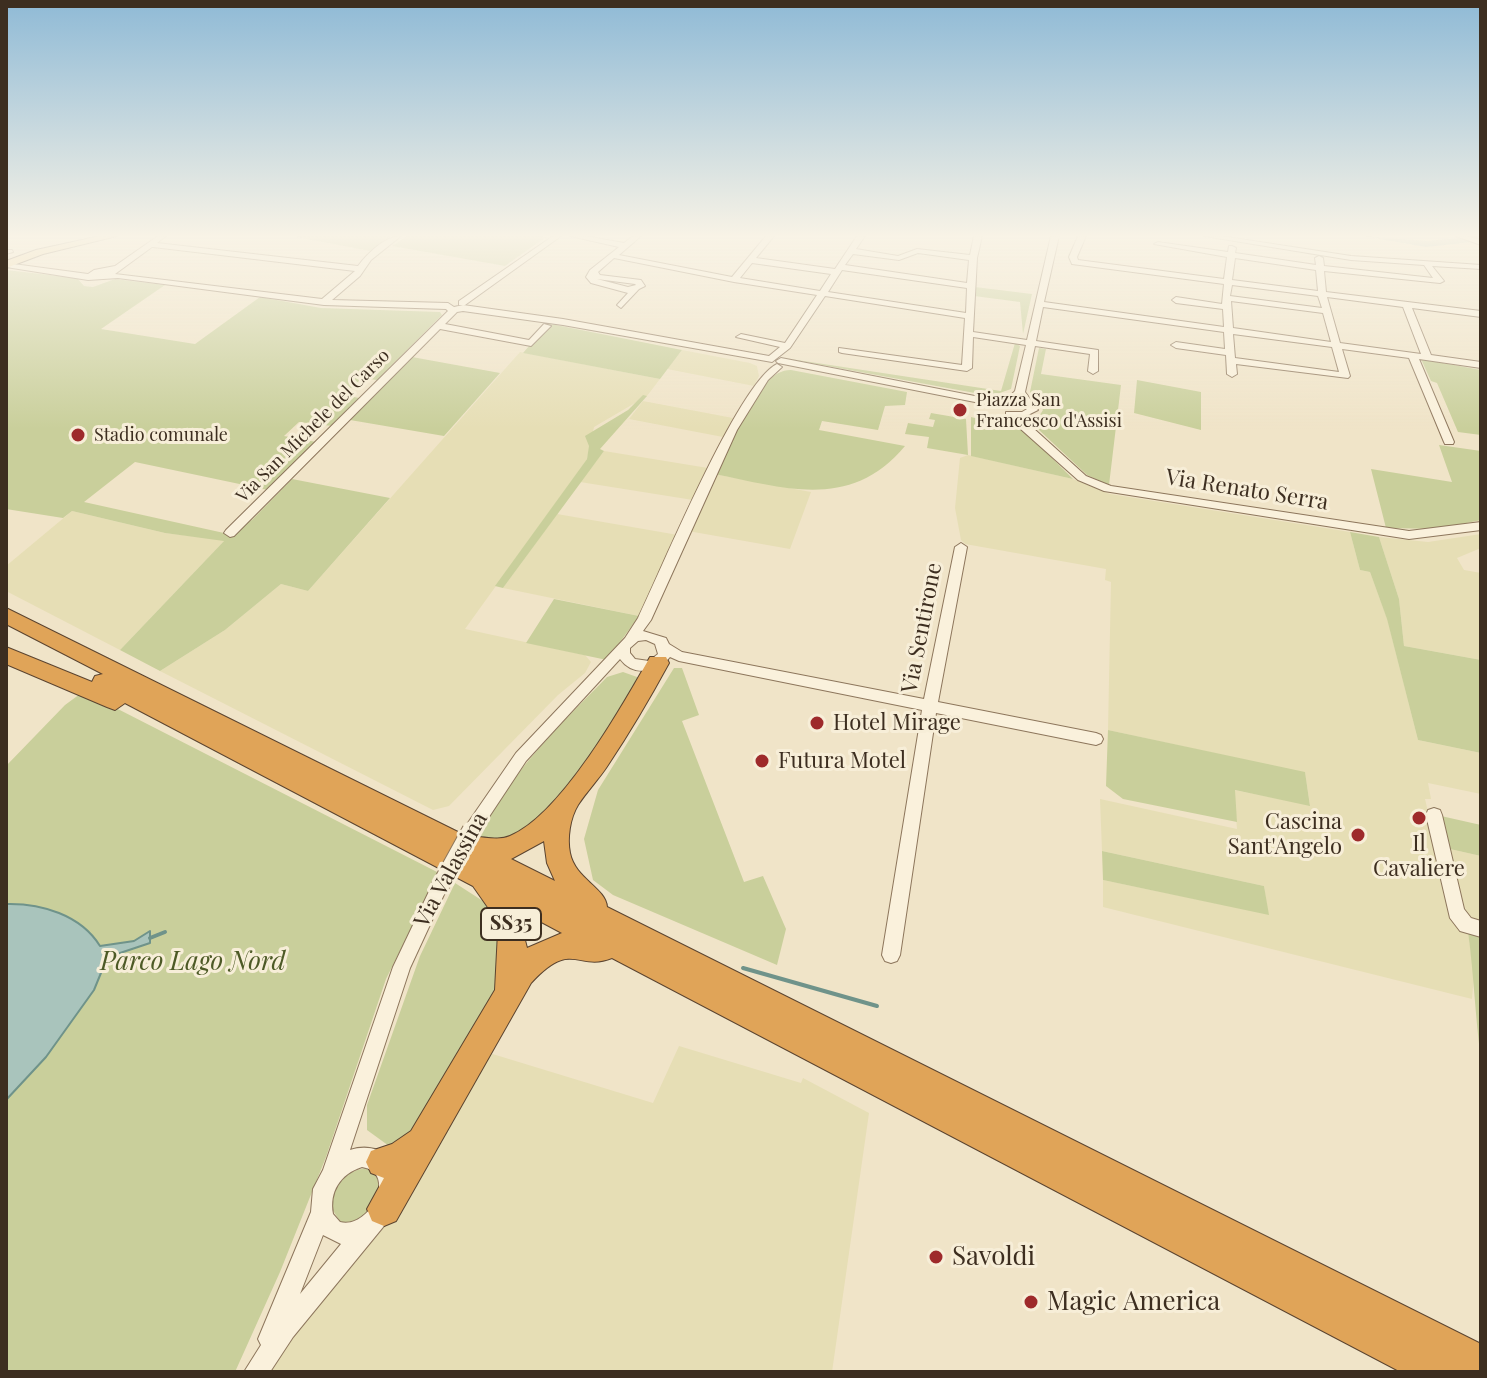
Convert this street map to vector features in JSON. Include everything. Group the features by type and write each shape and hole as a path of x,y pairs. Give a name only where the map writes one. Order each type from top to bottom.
{"highway":[{"path":"6,615 617,928 1481,1364"},
{"path":"6,632 277,772 465,848 637,960 1439,1372"},
{"path":"6,655 143,714 256,771 277,772"},
{"path":"465,848 496,851 513,847 534,834 570,797 654,663"},
{"path":"570,797 555,841 561,872 576,893 613,917 617,928"},
{"name":"SS35","path":"465,848 501,902 511,923 515,955 506,994"},
{"path":"378,1216 506,994 531,961 553,946 593,946 637,960"},
{"path":"376,1160 406,1155 428,1134"}],"street":[{"name":"Via Renato Serra","path":"311,300 457,307 563,322 1017,407 1082,478 1108,489 1409,535 1481,526"},
{"name":"Via San Michele del Carso","path":"230,533 466,300"},
{"path":"621,305 625,300"},
{"name":"Via Valassina","path":"331,1177 402,967 439,888 521,757 605,668 644,620 732,430 818,300"},
{"path":"860,300 971,316"},
{"path":"842,350 966,368 971,300"},
{"path":"1017,407 1040,300"},
{"path":"1184,300 1327,311"},
{"path":"1176,345 1343,377 1324,300"},
{"path":"1370,300 1481,314"},
{"path":"1226,302 1232,374"},
{"path":"1039,304 1481,365"},
{"path":"1406,305 1427,357"},
{"path":"439,326 531,343 547,326"},
{"path":"969,334 1095,352 1093,371"},
{"path":"741,337 775,362"},
{"path":"1413,356 1449,442"},
{"name":"Via Sentirone","path":"891,955 930,706 961,547"},
{"path":"644,620 646,631 651,636 654,663"},
{"path":"651,636 627,643 623,654 654,663 930,706 1096,739"},
{"path":"605,668 654,663"},
{"path":"1434,815 1456,912 1466,925 1481,929"},
{"name":"Via Valassina","path":"356,1105 354,1140 376,1160"},
{"path":"256,1372 295,1317 378,1216 391,1186 376,1160 349,1161 331,1177 321,1198 321,1213 326,1226 337,1233 351,1234 378,1216"},
{"path":"256,1372 321,1213"}],"shaded area":[{"path":"682,350 750,363 757,366 759,376 754,386 667,369"},
{"path":"520,352 660,379 647,396 594,427 587,459 465,629 585,655 591,662 585,673 558,695 449,806 433,810 160,671 225,630 281,584 308,591"},
{"path":"643,401 733,418 723,437 629,419"},
{"path":"604,451 708,468 693,500 580,482"},
{"path":"968,455 1073,479 1110,494 1350,532 1360,570 1370,572 1387,618 1418,740 1481,753 1481,794 1428,783 1431,799 1425,799 1440,863 1468,932 1474,975 1472,999 1103,907 1103,880 1268,914 1264,886 1102,851 1100,799 1237,829 1234,790 1310,805 1305,773 1108,730 1111,582 1105,580 1106,569 965,544 961,540 955,508 960,458"},
{"path":"714,474 811,492 790,549 688,531"},
{"path":"72,511 165,533 225,540 120,650 6,591 6,566"},
{"path":"557,514 678,535 639,616 503,588"},
{"path":"1481,534 1481,548 1457,558 1464,570 1481,573 1481,660 1404,646 1399,599 1379,537 1428,542"},
{"path":"1450,849 1481,856 1481,924 1471,922 1464,913"},
{"path":"679,1046 801,1083 803,1078 869,1113 832,1372 270,1372 295,1335 385,1226 486,1052 653,1103"}],"green space":[{"path":"6,300 143,300 101,329 195,344 255,300 278,300 321,308 440,312 442,315 377,380 362,378 344,395 359,398 332,426 299,422 284,436 316,442 268,490 135,462 84,502 224,533 252,520 292,479 390,498 308,591 281,584 225,630 160,671 120,650 224,541 165,533 72,511 63,518 6,509"},
{"path":"1007,300 1031,300 1023,334 1020,302"},
{"path":"548,324 682,350 660,379 523,353"},
{"path":"1015,343 1020,346 1011,389 991,396 784,358 1001,391"},
{"path":"1039,348 1046,349 1041,374 1121,385 1109,485 1087,475 1039,430 1036,421 1043,410 1030,392"},
{"path":"412,357 500,373 444,436 350,420"},
{"path":"1421,359 1481,370 1481,435 1458,432 1437,383 1431,381"},
{"path":"791,370 907,392 905,405 885,406 878,430 822,421 819,430 905,446 884,466 862,480 840,487 816,490 791,488 714,474 755,395 778,373"},
{"path":"1137,380 1201,392 1201,430 1134,413"},
{"path":"643,395 647,396 600,449 604,451 503,588 495,586 587,459 589,446 585,436 628,410"},
{"path":"931,413 966,419 968,455 927,448 929,437 905,434 908,423 933,427 935,420 929,419"},
{"path":"1004,416 1014,420 1073,479 971,456 971,417 995,423 992,417"},
{"path":"1439,445 1481,451 1481,520 1438,529 1386,528 1371,469 1452,482"},
{"path":"1350,532 1379,537 1399,599 1404,646 1481,660 1481,753 1418,740 1387,619 1370,572 1360,570"},
{"path":"554,599 639,616 607,660 526,643"},
{"path":"674,668 682,668 699,715 682,721 744,882 763,876 786,929 777,965 613,895 593,880 584,839 598,790"},
{"path":"623,672 637,677 637,686 559,802 520,838 477,842 502,796 534,754 607,677"},
{"name":"Parco Lago Nord","path":"80,694 110,705 439,873 386,979 326,1157 280,1272 235,1372 6,1372 6,766 65,705"},
{"path":"1108,730 1305,772 1310,806 1235,790 1237,822 1123,799 1106,786"},
{"path":"1441,816 1481,825 1481,856 1450,849"},
{"path":"1102,851 1264,886 1269,915 1103,880"},
{"path":"455,883 486,903 499,921 495,990 419,1127 389,1146 367,1130 367,1105 420,956"},
{"path":"1468,932 1481,935 1481,1059 1472,964"},
{"path":"365,1168 380,1176 382,1195 357,1225 341,1223 332,1209 337,1187 345,1177"}],"water":[{"path":"6,904 33,906 59,913 82,926 100,946 134,941 150,931 150,943 114,955 103,968 94,990 46,1057 6,1100"}],"waterway":[{"path":"150,938 165,932"},
{"path":"743,968 877,1006"}],"place":[{"name":"Piazza San Francesco d'Assisi","path":"960,410"},
{"name":"Stadio comunale","path":"78,435"},
{"name":"Hotel Mirage","path":"817,723"},
{"name":"Futura Motel","path":"762,761"},
{"name":"Il Cavaliere","path":"1419,818"},
{"name":"Cascina Sant'Angelo","path":"1358,835"},
{"name":"Savoldi","path":"936,1257"},
{"name":"Magic America","path":"1031,1302"}]}
